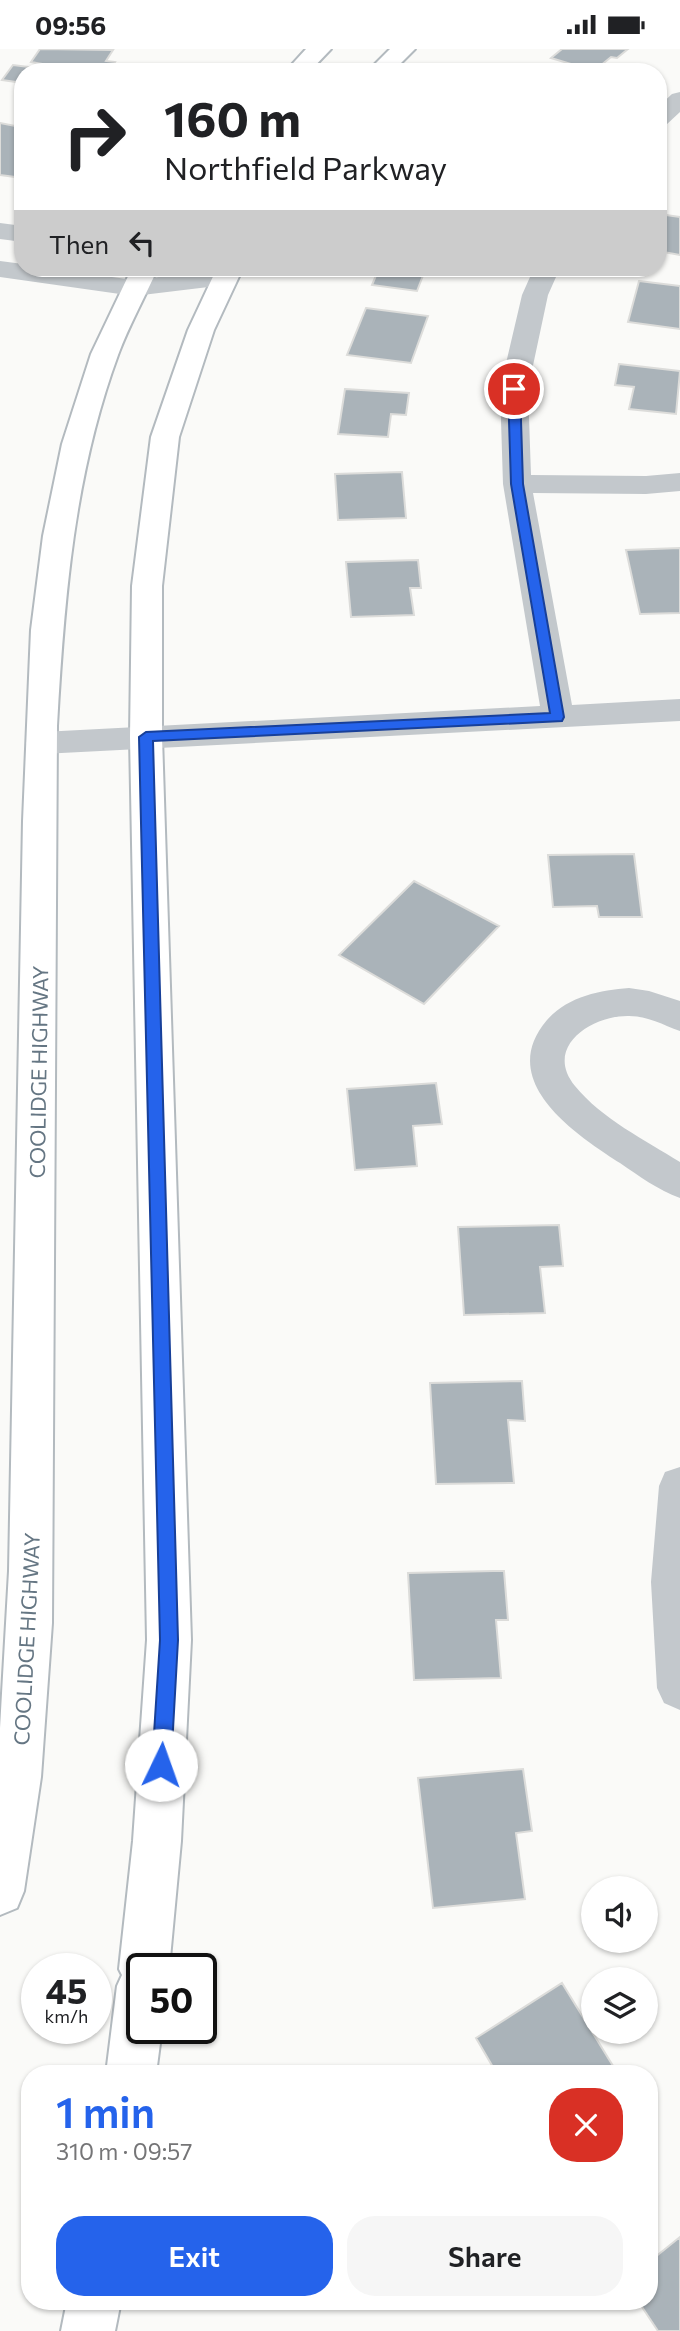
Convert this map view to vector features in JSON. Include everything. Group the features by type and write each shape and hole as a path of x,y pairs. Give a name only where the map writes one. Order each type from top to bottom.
{"main road":[{"path":"305,63 319,49"},
{"path":"388,63 403,49"},
{"path":"146,1953 157,1841 169,1640 146,737 147,586 165,437 216,277"},
{"name":"COOLIDGE HIGHWAY","path":"0,1891 18,1775 31,1581 42,743 50,580 68,483 87,409 111,340 140,278"},
{"path":"132,2065 135,2044"},
{"path":"88,2331 92,2310"}],"street":[{"path":"667,111 680,99"},
{"path":"543,277 535,295 514,389 517,484 558,717"},
{"path":"517,484 646,485 680,482"},
{"path":"42,743 680,710"},
{"path":"680,1017 650,1004 606,1004 586,1010 566,1022 550,1041 546,1054 547,1070 555,1089 580,1115 680,1182"},
{"path":"680,1486 673,1582 680,1688"}],"building":[{"path":"40,49 113,50 106,61 115,62 37,63 31,62"},
{"path":"562,49 628,49 617,58 611,57 604,63 568,63 551,58"},
{"path":"13,65 14,82 2,80"},
{"path":"0,123 14,126 14,177 0,175"},
{"path":"667,215 680,217 680,255 667,253"},
{"path":"375,277 422,277 417,291 372,285"},
{"path":"639,281 680,286 680,329 628,322"},
{"path":"366,308 428,316 411,363 347,355"},
{"path":"619,364 680,371 676,414 629,409 634,387 615,385"},
{"path":"345,389 409,393 406,415 391,414 388,437 338,434"},
{"path":"402,472 406,518 338,520 335,474"},
{"path":"680,548 680,613 640,614 626,550"},
{"path":"418,560 421,588 410,588 414,615 351,617 346,562"},
{"path":"634,854 642,917 599,917 597,906 553,907 548,855"},
{"path":"414,881 499,926 424,1004 339,955"},
{"path":"436,1083 442,1124 413,1126 417,1166 355,1170 347,1089"},
{"path":"559,1225 563,1266 540,1267 545,1313 464,1315 458,1227"},
{"path":"522,1381 525,1421 508,1420 514,1483 436,1484 430,1383"},
{"path":"504,1571 508,1620 496,1620 501,1678 414,1680 408,1573"},
{"path":"523,1769 532,1831 516,1833 525,1899 433,1908 418,1778"},
{"path":"562,1983 581,2014 581,2044 600,2044 612,2065 492,2065 476,2038"},
{"path":"680,2237 680,2331 658,2331 644,2310 658,2310 658,2255"}],"route":[{"path":"161,1765 169,1640 146,737 558,717 517,484 514,389"}]}
